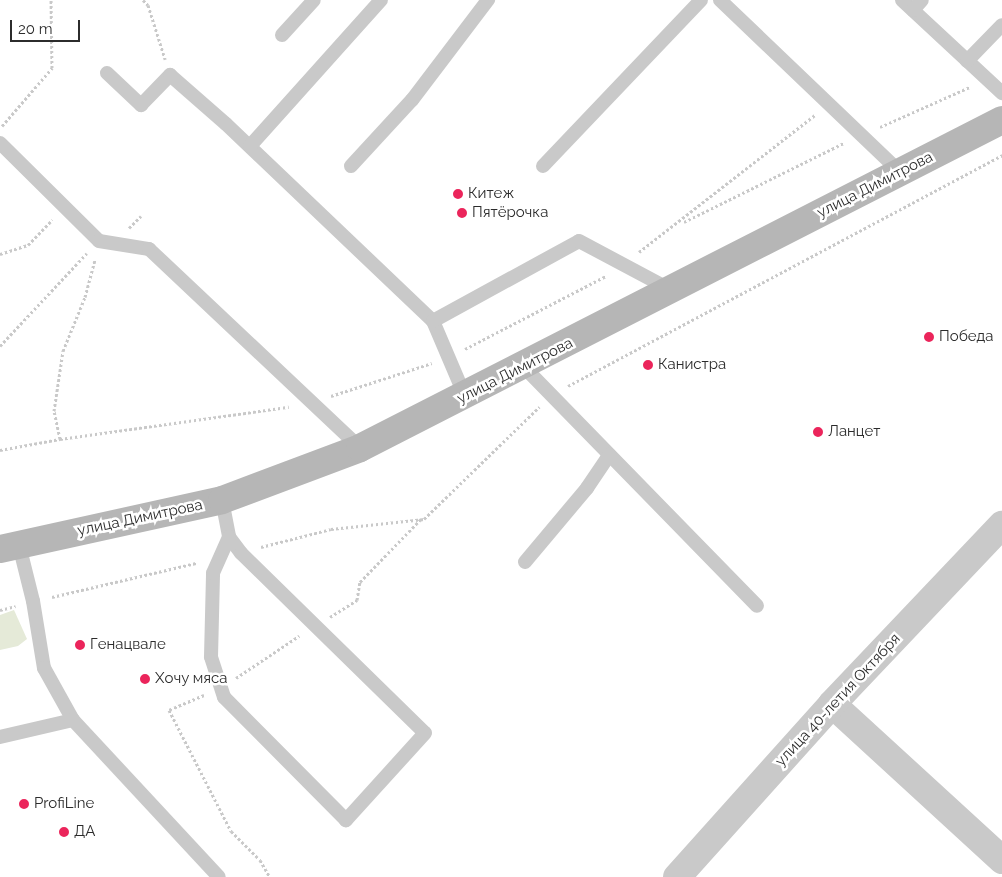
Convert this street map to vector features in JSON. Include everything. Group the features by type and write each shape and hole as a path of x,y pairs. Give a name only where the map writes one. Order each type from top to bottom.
{"main road":[{"name":"улица Димитрова","path":"9,547 222,500 360,448 1002,120"}],"street":[{"name":"улица 40-летия Октября","path":"677,877 832,704 1002,525"},
{"path":"832,704 1002,860"}],"lane":[{"path":"282,35 314,0"},
{"path":"250,146 381,0"},
{"path":"351,166 412,100 488,0"},
{"path":"543,166 701,0"},
{"path":"720,0 900,172"},
{"path":"902,0 917,5 967,61 1002,93"},
{"path":"967,61 1002,25"},
{"path":"107,73 141,105 170,75 250,146 433,321 465,396"},
{"path":"0,143 99,241 149,249 360,448"},
{"path":"433,321 579,241 671,290"},
{"path":"523,366 757,606"},
{"path":"525,562 587,488 609,455"},
{"path":"222,500 229,537 241,552 426,733 346,820 224,697 211,656 212,573 229,537"},
{"path":"9,547 33,601 44,668 72,720 219,877"},
{"path":"0,737 72,720"}],"path":[{"path":"0,128 52,68 51,0"},
{"path":"143,0 148,5 170,75"},
{"path":"677,225 845,143"},
{"path":"270,877 260,860 231,831 169,710 221,687 358,600 360,582 421,519 551,395 1002,155"},
{"path":"0,254 28,245 65,207"},
{"path":"0,346 99,241"},
{"path":"60,439 54,411 63,351 85,297 99,241"},
{"path":"241,552 331,529 421,519"},
{"path":"0,610 218,558"}],"green space":[{"path":"14,610 27,639 18,646 0,650 0,615"}],"place":[{"name":"Китеж","path":"458,194"},
{"name":"Пятёрочка","path":"462,213"},
{"name":"Победа","path":"929,337"},
{"name":"Канистра","path":"648,365"},
{"name":"Ланцет","path":"818,432"},
{"name":"Генацвале","path":"80,645"},
{"name":"Хочу мяса","path":"145,679"},
{"name":"ProfiLine","path":"24,804"},
{"name":"ДА","path":"64,832"}]}
